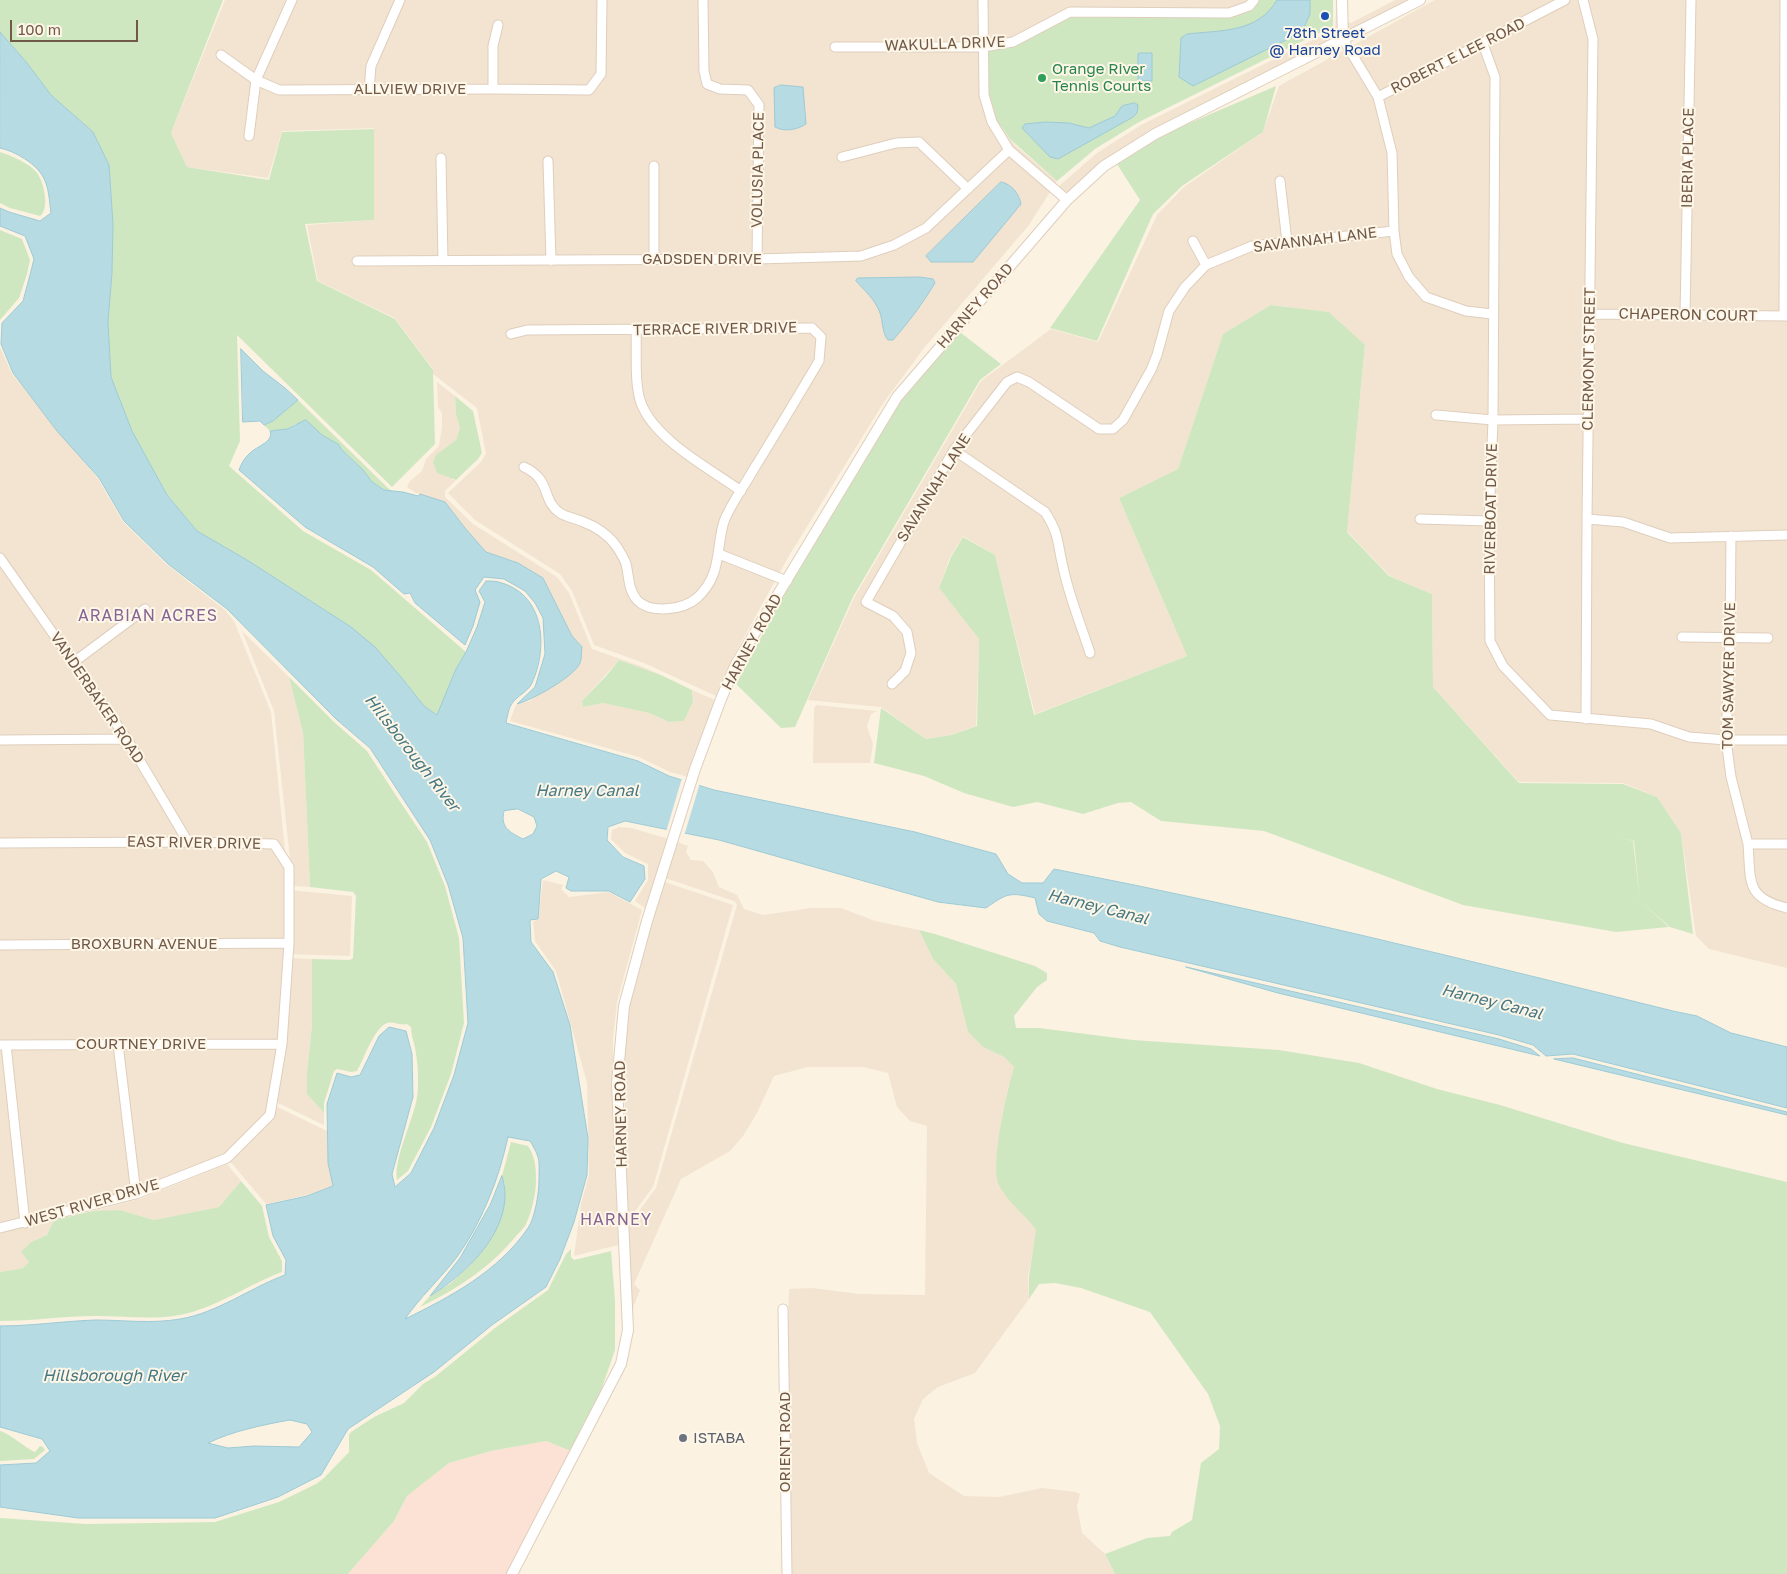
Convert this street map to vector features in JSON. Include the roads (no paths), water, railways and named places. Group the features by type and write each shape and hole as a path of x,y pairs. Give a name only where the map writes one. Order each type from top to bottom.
{"street":[{"path":"249,136 256,80 292,0"},
{"path":"369,90 371,66 400,0"},
{"name":"ALLVIEW DRIVE","path":"221,55 256,80 279,90 589,90 601,74 602,0"},
{"name":"VOLUSIA PLACE","path":"703,0 704,71 707,84 720,89 748,90 759,105 756,259"},
{"path":"983,0 984,95 992,122 1010,150 1067,200"},
{"name":"WAKULLA DRIVE","path":"835,47 984,46 1013,42 1070,12 1229,13 1249,6 1254,0"},
{"path":"1342,0 1342,40 1378,97 1392,153 1394,231 1397,254 1409,278 1426,296 1466,311 1492,314"},
{"name":"HARNEY ROAD","path":"512,1574 621,1364 628,1330 617,1084 624,1006 647,921 695,769 736,664 897,397 1067,200 1104,166 1155,134 1420,0"},
{"name":"ROBERT E LEE ROAD","path":"1378,97 1565,0"},
{"name":"CLERMONT STREET","path":"1583,0 1593,39 1586,719"},
{"name":"IBERIA PLACE","path":"1685,315 1691,0"},
{"path":"1786,0 1786,316"},
{"path":"492,89 493,46 498,24"},
{"name":"RIVERBOAT DRIVE","path":"1483,44 1495,77 1492,314 1493,420 1489,521 1490,641 1503,666 1550,715 1651,724 1688,737 1726,740 1787,740"},
{"path":"842,157 896,143 919,142 968,189"},
{"name":"GADSDEN DRIVE","path":"357,261 756,259 861,256 894,245 926,228 1010,150"},
{"path":"441,158 443,261"},
{"path":"548,161 551,261"},
{"path":"654,166 654,259"},
{"path":"1280,181 1287,242"},
{"name":"SAVANNAH LANE","path":"892,684 905,671 911,653 908,632 893,616 866,602 954,450 1008,382 1017,377 1029,382 1099,429 1113,429 1123,420 1151,370 1169,311 1185,287 1206,265 1252,246 1394,231"},
{"path":"1193,241 1206,265"},
{"name":"CHAPERON COURT","path":"1589,314 1786,316"},
{"name":"TERRACE RIVER DRIVE","path":"511,334 527,330 812,328 821,337 819,361 723,523 716,570 697,598 688,604 668,608 651,607 637,600 632,591 626,563 608,536 595,527 558,512 549,500 544,484 538,476 533,471 524,467"},
{"path":"636,330 640,402 652,423 669,440 741,491"},
{"path":"1436,415 1493,420 1588,419"},
{"path":"954,450 1045,512 1058,536 1063,567 1090,653"},
{"path":"1420,519 1489,521"},
{"path":"1587,519 1623,522 1670,538 1787,536"},
{"name":"TOM SAWYER DRIVE","path":"1731,536 1726,740 1731,777 1748,844 1751,881 1756,893 1769,904 1787,908"},
{"path":"719,554 787,581"},
{"name":"VANDERBAKER ROAD","path":"1,563 74,662 127,739 188,842"},
{"path":"74,662 145,609"},
{"path":"1682,637 1768,638"},
{"path":"0,740 127,739"},
{"name":"EAST RIVER DRIVE","path":"0,843 188,842 274,844 289,867 289,943 282,1044"},
{"path":"1748,844 1787,844"},
{"name":"BROXBURN AVENUE","path":"0,945 289,943"},
{"path":"118,1044 136,1194"},
{"name":"COURTNEY DRIVE","path":"3,1045 282,1044"},
{"name":"WEST RIVER DRIVE","path":"0,1228 136,1194 227,1158 270,1115 282,1044"},
{"path":"3,1045 24,1223"},
{"name":"ORIENT ROAD","path":"783,1309 787,1574"}],"water":[{"path":"1277,0 1310,0 1310,14 1302,32 1193,86 1179,77 1181,38 1187,34 1226,30 1249,24 1260,19"},
{"path":"0,32 51,95 93,132 109,165 113,224 108,322 111,377 132,431 167,495 197,531 247,560 351,627 375,647 424,706 437,715 456,669 477,627 485,602 479,591 486,581 500,582 516,590 527,599 535,611 541,639 537,669 532,683 511,705 506,723 638,761 669,776 714,790 915,832 996,854 1008,874 1022,883 1043,883 1054,869 1132,884 1287,918 1697,1016 1731,1033 1787,1047 1787,1108 1573,1054 1546,1056 1533,1045 1499,1035 1120,947 1100,941 1094,933 1047,921 1039,914 1035,898 1009,895 986,908 938,902 719,840 625,821 608,827 607,840 623,857 644,866 645,879 630,902 609,891 571,891 566,888 569,877 556,871 541,879 538,919 530,920 531,942 553,972 570,1025 588,1138 587,1175 574,1222 560,1259 546,1287 492,1325 434,1372 348,1429 321,1475 278,1497 215,1518 78,1518 0,1507 0,1465 36,1463 50,1451 42,1439 0,1427 0,1326 96,1320 148,1322 180,1319 220,1306 285,1275 286,1260 273,1236 266,1205 307,1196 333,1186 328,1163 327,1104 337,1073 351,1077 360,1075 379,1036 389,1027 406,1031 412,1054 413,1097 392,1174 395,1187 411,1173 434,1128 454,1075 468,1023 463,938 448,885 430,840 370,748 336,719 227,609 168,564 124,521 99,478 57,431 13,373 1,344 2,323 23,301 34,259 25,236 0,226 0,208 40,221 51,213 46,184 40,172 22,157 0,148","holes":["518,809 534,817 537,826 533,834 523,839 510,831 503,821 504,811","508,1137 530,1141 538,1156 539,1168 535,1212 528,1228 503,1257 488,1270 456,1292 405,1319 451,1265 466,1244 482,1215 500,1169","290,1420 307,1424 312,1432 299,1447 254,1446 228,1448 208,1443 258,1426"]},
{"path":"1152,53 1152,81 1138,80 1138,54"},
{"path":"781,85 803,87 806,124 799,128 791,130 775,127 774,88"},
{"path":"1135,103 1138,105 1137,113 1133,117 1058,159 1050,157 1022,128 1025,124 1045,122 1069,123 1089,128 1115,116 1122,106"},
{"path":"1001,182 1014,190 1021,204 973,262 931,262 926,256"},
{"path":"920,277 933,279 935,283 905,326 893,340 888,340 878,308 856,281 858,278"},
{"path":"241,349 263,371 298,400 273,421 264,425 260,421 243,422"},
{"path":"306,420 322,435 338,444 372,482 384,490 418,496 420,494 445,502 486,552 518,563 543,578 572,636 582,647 581,661 576,669 552,687 517,704 535,687 545,654 543,618 535,603 525,591 504,579 484,577 475,590 480,602 465,645 415,603 410,593 404,594 373,567 305,527 239,470 248,455 270,438 270,431 287,429"},
{"path":"1186,967 1499,1039 1531,1049 1540,1056 1278,993"},
{"path":"1573,1058 1787,1112 1787,1115 1554,1059"},
{"path":"502,1176 505,1194 503,1212 486,1246 460,1274 430,1296 460,1258 490,1205"}],"place":[{"name":"78th Street @ Harney Road","path":"1325,16"},
{"name":"Orange River Tennis Courts","path":"1042,78"},
{"name":"ISTABA","path":"683,1438"}],"district":[{"name":"ARABIAN ACRES","path":"148,616"},
{"name":"HARNEY","path":"616,1220"}],"water label":[{"name":"Hillsborough River","path":"412,753"},
{"name":"Harney Canal","path":"587,791"},
{"name":"Harney Canal","path":"1098,907"},
{"name":"Harney Canal","path":"1492,1002"},
{"name":"Hillsborough River","path":"114,1376"}]}
